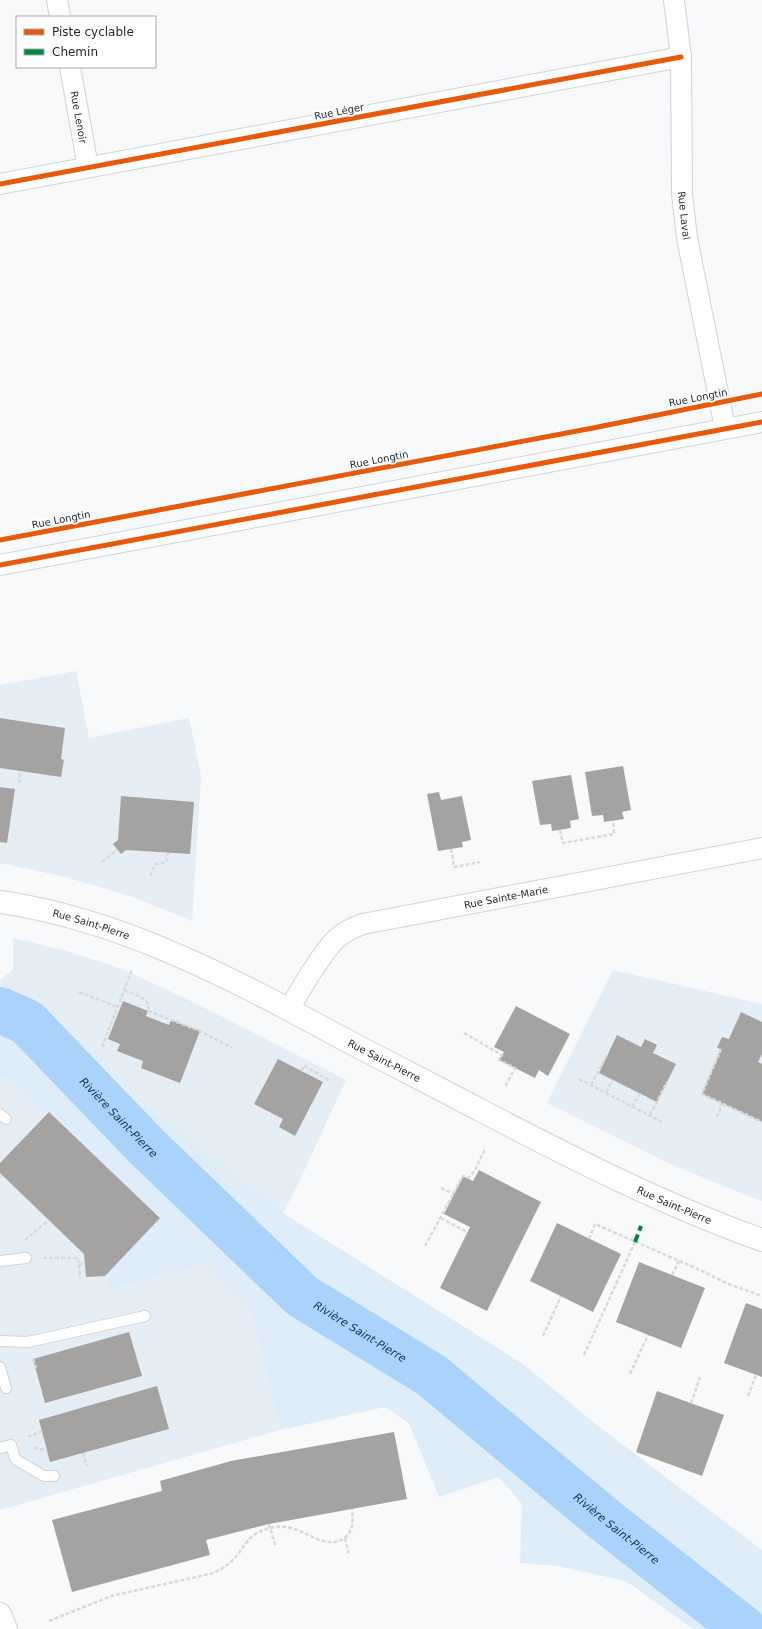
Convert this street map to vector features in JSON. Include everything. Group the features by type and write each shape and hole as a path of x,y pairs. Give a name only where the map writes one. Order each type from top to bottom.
{"main road":[{"name":"Rue Saint-Pierre","path":"0,902 51,912 123,934 193,963 289,1009 552,1148 603,1173 682,1209 762,1240"},
{"path":"0,1614 6,1629"}],"street":[{"path":"57,0 60,16"},
{"name":"Rue Laval","path":"674,0 681,57 682,194 687,238 725,428"},
{"name":"Rue Léger","path":"0,184 681,57"},
{"name":"Rue Lenoir","path":"70,68 88,167"},
{"path":"0,565 762,422"},
{"name":"Rue Sainte-Marie","path":"289,1009 305,981 327,948 339,936 354,927 494,898 762,848"}],"lane":[{"path":"0,1261 26,1258"},
{"path":"0,1342 28,1342 144,1316"},
{"path":"0,1367 6,1388"},
{"path":"0,1448 11,1445 15,1458 18,1462 44,1476 54,1476"}],"path":[{"path":"20,771 20,783"},
{"path":"560,830 563,843 614,834 613,821"},
{"path":"451,849 454,867 480,862"},
{"path":"102,862 117,850"},
{"path":"150,876 156,864 166,862 168,853"},
{"path":"102,1047 132,970"},
{"path":"124,990 143,997 147,1002 147,1012 200,1031 232,1048"},
{"path":"79,992 118,1007"},
{"path":"464,1033 502,1056 499,1060 515,1068 505,1087"},
{"path":"721,1049 702,1094 762,1122"},
{"path":"591,1086 608,1053"},
{"path":"301,1071 304,1066 331,1081"},
{"path":"579,1079 662,1122"},
{"path":"606,1092 613,1080"},
{"path":"650,1116 667,1082"},
{"path":"632,1107 640,1093"},
{"path":"717,1117 722,1104"},
{"path":"425,1246 463,1176 468,1178 474,1172 485,1150"},
{"path":"441,1188 454,1194"},
{"path":"441,1218 467,1232"},
{"path":"42,1226 49,1220"},
{"path":"589,1239 595,1224 726,1283 762,1296"},
{"path":"584,1355 634,1242"},
{"path":"26,1258 78,1258 80,1278"},
{"path":"672,1275 679,1261"},
{"path":"79,1264 85,1263"},
{"path":"542,1336 561,1296"},
{"path":"630,1374 648,1335"},
{"path":"748,1396 756,1375"},
{"path":"691,1404 700,1378"},
{"path":"82,1453 86,1466"},
{"path":"48,1620 111,1596 214,1573 224,1568 234,1559 252,1535 262,1530 285,1526 327,1542 339,1541 345,1538 351,1531 353,1521 352,1509"},
{"path":"269,1524 275,1545"},
{"path":"345,1538 349,1555"}],"shaded area":[{"path":"76,671 89,738 189,718 201,776 192,921 133,897 62,876 0,863 0,685"},
{"path":"13,938 67,951 122,969 195,1003 346,1080 283,1213 144,1103 133,1115 0,983 0,980 13,970"},
{"path":"613,970 762,1004 762,1201 666,1162 547,1103"},
{"path":"0,983 132,1115 144,1103 283,1213 523,1364 598,1426 762,1550 762,1629 693,1629 626,1581 557,1566 520,1563 522,1504 499,1477 439,1497 409,1423 385,1407 280,1430 250,1308 205,1264 111,1289 105,1276 160,1217 49,1112 42,1112 9,1080 0,1075"},
{"path":"0,1075 9,1080 42,1112 49,1112 160,1218 106,1276 111,1289 205,1264 250,1308 280,1430 0,1510"}],"building":[{"path":"0,718 65,728 61,759 64,760 61,777 0,768"},
{"path":"623,766 631,810 622,812 624,819 604,822 603,815 592,816 585,772"},
{"path":"571,775 579,819 570,821 571,828 552,831 551,824 540,825 532,781"},
{"path":"0,787 15,789 7,843 0,842"},
{"path":"439,792 441,800 462,796 471,840 462,842 463,847 438,851 427,794"},
{"path":"121,796 194,802 190,854 126,850 121,854 113,844 118,840"},
{"path":"123,1001 148,1011 146,1016 169,1025 171,1020 200,1031 180,1083 141,1068 143,1061 117,1051 120,1044 108,1039"},
{"path":"516,1006 570,1034 548,1076 539,1070 535,1078 499,1060 504,1052 494,1047"},
{"path":"741,1012 762,1022 762,1054 758,1062 762,1064 762,1122 702,1094 721,1049 717,1048 722,1037 729,1039"},
{"path":"617,1035 641,1047 645,1039 657,1045 653,1053 676,1064 657,1102 599,1073"},
{"path":"278,1059 323,1082 295,1136 279,1127 283,1119 254,1104"},
{"path":"49,1112 160,1218 105,1276 86,1277 84,1254 0,1173 0,1163"},
{"path":"479,1170 541,1202 487,1311 440,1288 470,1227 444,1214 463,1176 473,1181"},
{"path":"557,1223 621,1254 593,1312 530,1281"},
{"path":"639,1262 705,1288 681,1348 616,1322"},
{"path":"746,1303 762,1309 762,1377 724,1363"},
{"path":"129,1332 142,1376 45,1403 33,1359"},
{"path":"157,1386 169,1429 50,1462 39,1420"},
{"path":"657,1391 724,1415 702,1476 636,1452"},
{"path":"394,1432 407,1499 269,1524 206,1540 210,1555 72,1592 52,1520 162,1491 160,1481 231,1461"}],"waterway":[{"name":"Rivière Saint-Pierre","path":"0,1010 27,1022 146,1146 302,1296 431,1375 605,1520 744,1629"}],"marked path":[{"path":"635,1242 641,1226"}],"cycle path":[{"path":"0,184 681,57"},
{"name":"Rue Longtin","path":"0,540 593,428 762,394"},
{"path":"0,565 762,422"}]}
